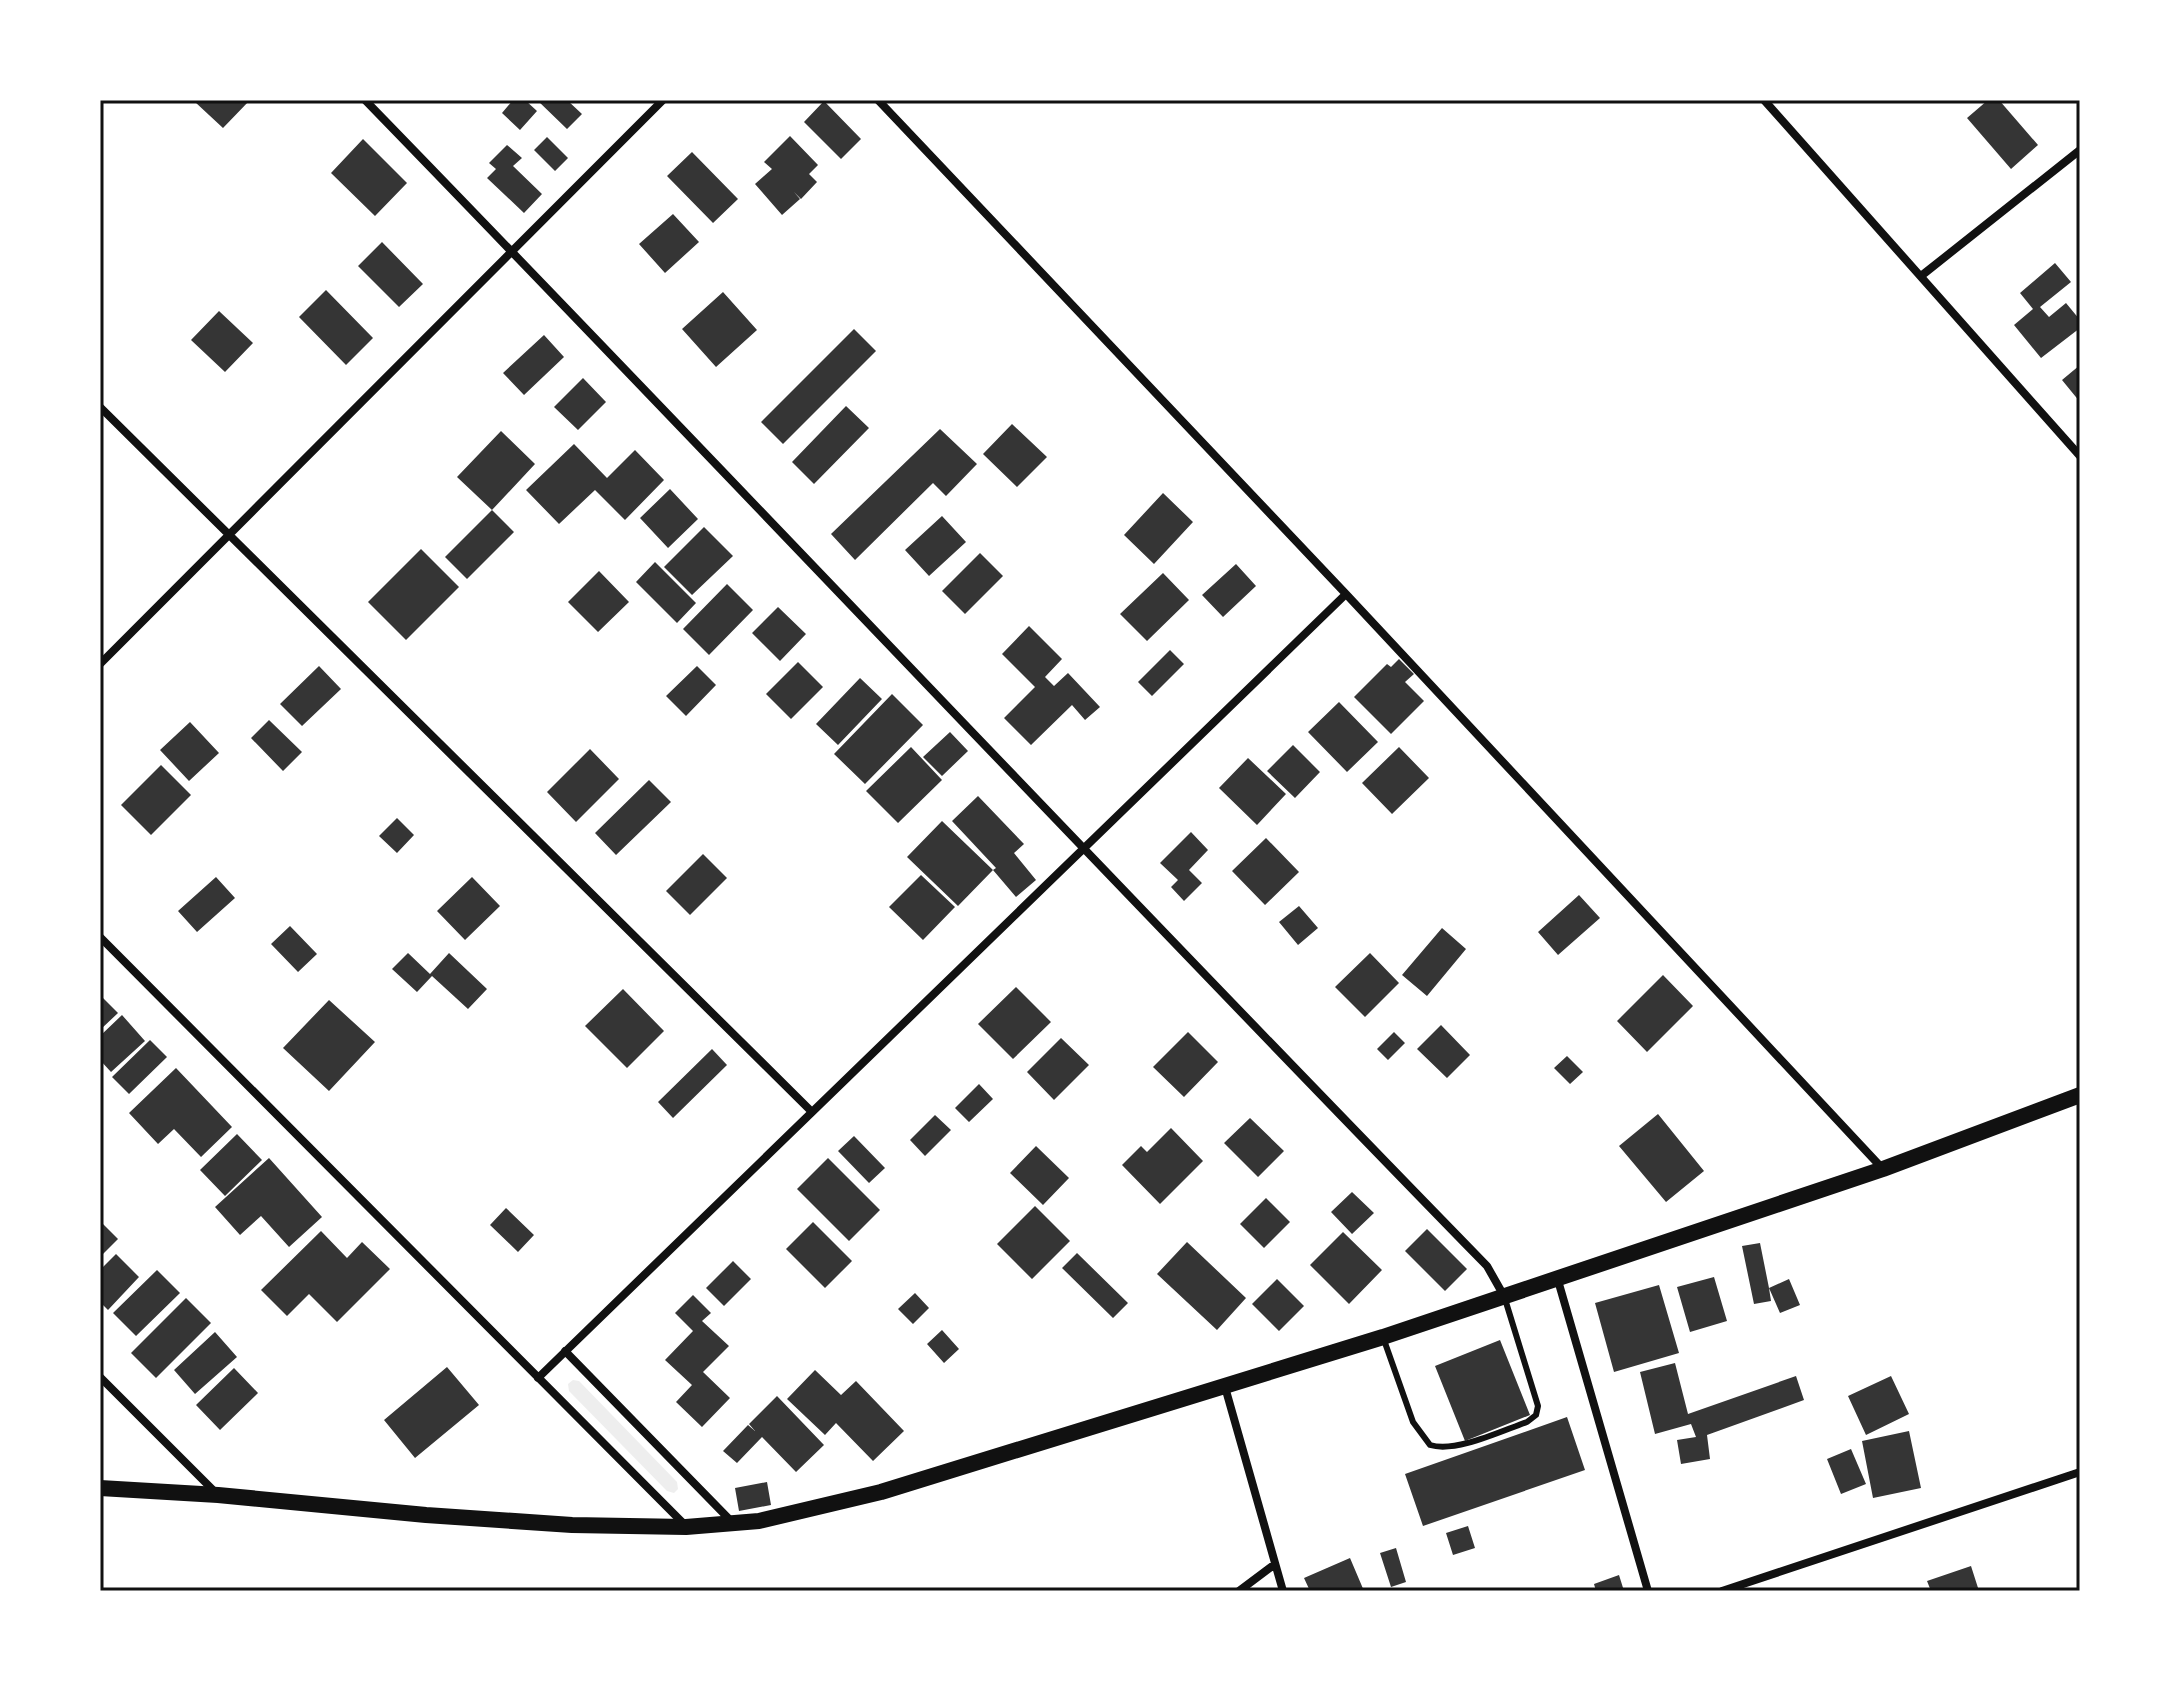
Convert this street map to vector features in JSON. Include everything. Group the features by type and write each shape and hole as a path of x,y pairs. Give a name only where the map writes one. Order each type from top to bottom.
{"main road":[{"path":"100,1488 572,1525 686,1527 759,1521 881,1492 1383,1337 1883,1169 2080,1095"}],"street":[{"path":"365,100 1487,1266 1504,1296"},
{"path":"100,664 663,100"},
{"path":"878,100 1346,594 1883,1169"},
{"path":"1764,100 2080,456"},
{"path":"1921,276 2080,150"},
{"path":"100,407 812,1112"},
{"path":"538,1378 1346,594"},
{"path":"100,937 686,1527"},
{"path":"1557,1277 1648,1591"},
{"path":"565,1351 734,1524"},
{"path":"100,1377 218,1495"},
{"path":"1225,1387 1283,1591"},
{"path":"1722,1591 2080,1472"},
{"path":"1239,1591 1275,1564"}],"lane":[{"path":"1383,1337 1413,1422 1430,1445 1446,1447 1462,1444 1527,1422 1536,1415 1538,1406 1504,1296"}],"shaded area":[{"path":"573,1380 579,1381 677,1482 678,1489 674,1493 667,1491 569,1391 568,1384"}],"building":[{"path":"250,100 223,128 195,102"},
{"path":"513,100 525,100 537,111 520,130 502,113"},
{"path":"537,100 567,100 582,114 567,129"},
{"path":"1988,100 1999,100 2038,145 2011,169 1967,118"},
{"path":"824,101 861,139 841,159 804,122"},
{"path":"790,136 818,165 809,174 817,182 801,199 794,192 800,199 782,215 755,184 772,169 764,162"},
{"path":"547,137 568,158 555,171 534,150"},
{"path":"363,139 407,183 375,216 331,173"},
{"path":"507,145 522,158 513,166 542,194 524,213 487,178 496,169 489,163"},
{"path":"692,152 738,199 713,223 667,176"},
{"path":"673,214 699,242 665,273 639,244"},
{"path":"382,242 423,284 399,307 358,266"},
{"path":"2055,263 2071,282 2040,307 2049,317 2066,303 2080,320 2080,328 2041,358 2014,325 2033,309 2020,293"},
{"path":"326,290 373,338 346,365 299,317"},
{"path":"723,292 757,330 716,367 682,329"},
{"path":"219,311 253,343 225,372 191,340"},
{"path":"854,329 876,351 783,444 761,422"},
{"path":"544,335 564,357 524,395 503,373"},
{"path":"2080,365 2080,402 2062,380"},
{"path":"583,378 606,402 578,430 554,407"},
{"path":"846,406 869,428 814,484 792,462"},
{"path":"1012,424 1047,457 1017,487 983,454"},
{"path":"940,429 977,464 946,496 933,483 855,560 831,534"},
{"path":"501,431 535,464 492,510 457,477"},
{"path":"574,444 607,478 635,450 664,480 625,520 595,490 559,524 526,490"},
{"path":"670,489 698,519 668,548 640,518"},
{"path":"1163,493 1193,522 1154,564 1124,535"},
{"path":"492,510 514,532 467,579 445,557"},
{"path":"942,516 966,542 929,576 905,550"},
{"path":"704,527 733,556 692,595 664,567"},
{"path":"421,549 459,587 406,640 368,602"},
{"path":"980,553 1003,576 965,614 942,591"},
{"path":"655,562 696,603 677,623 636,582"},
{"path":"1236,564 1256,586 1223,617 1202,595"},
{"path":"599,571 629,602 598,632 568,602"},
{"path":"1163,573 1189,600 1147,641 1120,614"},
{"path":"727,584 753,610 709,655 683,629"},
{"path":"778,607 806,634 780,661 752,633"},
{"path":"1029,626 1062,659 1045,677 1054,686 1068,673 1100,707 1085,720 1072,705 1031,745 1004,718 1035,687 1002,654"},
{"path":"1170,650 1184,664 1152,696 1138,682"},
{"path":"1399,659 1414,674 1405,682 1424,701 1391,734 1354,697 1387,664 1391,667"},
{"path":"798,662 823,687 791,719 766,694"},
{"path":"319,666 341,689 302,726 280,704"},
{"path":"697,666 716,685 686,716 666,696"},
{"path":"860,678 882,699 838,745 816,724"},
{"path":"892,694 923,725 865,784 834,754"},
{"path":"1339,702 1378,742 1347,772 1308,732"},
{"path":"269,720 302,752 283,771 251,738"},
{"path":"190,722 219,753 189,781 160,750"},
{"path":"950,732 968,751 942,776 923,757"},
{"path":"1293,745 1320,772 1295,798 1267,771"},
{"path":"911,747 942,780 898,823 866,791"},
{"path":"1399,747 1429,778 1392,814 1362,783"},
{"path":"590,749 619,779 576,822 547,792"},
{"path":"1248,758 1286,794 1257,825 1219,788"},
{"path":"161,765 191,795 151,835 121,805"},
{"path":"649,780 671,802 616,855 595,833"},
{"path":"978,796 1024,844 1014,853 1036,880 1016,897 993,870 996,868 952,821"},
{"path":"397,818 414,835 397,853 379,836"},
{"path":"942,821 993,870 958,906 907,857"},
{"path":"1191,832 1208,850 1189,870 1202,883 1184,901 1171,887 1178,880 1160,863"},
{"path":"1266,838 1299,872 1265,905 1232,871"},
{"path":"703,854 727,878 690,915 666,891"},
{"path":"921,875 955,907 923,940 889,907"},
{"path":"216,877 235,898 197,932 178,911"},
{"path":"472,877 500,906 465,940 437,911"},
{"path":"1579,895 1600,918 1558,955 1538,932"},
{"path":"1299,906 1318,928 1298,945 1279,922"},
{"path":"290,926 317,954 298,972 271,944"},
{"path":"1442,928 1466,949 1427,996 1402,975"},
{"path":"408,953 430,974 449,953 487,989 468,1009 432,976 417,992 392,969"},
{"path":"1370,953 1399,983 1365,1017 1335,987"},
{"path":"1663,975 1693,1006 1647,1052 1617,1021"},
{"path":"1016,987 1051,1022 1013,1059 978,1024"},
{"path":"623,989 664,1031 627,1068 585,1026"},
{"path":"100,995 118,1013 100,1030"},
{"path":"329,1000 375,1042 329,1091 283,1048"},
{"path":"122,1015 145,1041 111,1072 100,1060 100,1036"},
{"path":"1441,1025 1470,1055 1447,1078 1417,1049"},
{"path":"1188,1032 1218,1062 1184,1097 1153,1067"},
{"path":"1394,1032 1405,1043 1388,1060 1377,1049"},
{"path":"1061,1038 1089,1065 1054,1100 1027,1072"},
{"path":"150,1040 167,1057 129,1094 112,1077"},
{"path":"712,1049 727,1065 673,1118 658,1102"},
{"path":"1567,1056 1583,1072 1570,1084 1554,1068"},
{"path":"176,1068 232,1127 201,1157 174,1129 158,1144 129,1113"},
{"path":"979,1084 993,1099 969,1122 955,1108"},
{"path":"1658,1114 1704,1171 1666,1202 1619,1146"},
{"path":"935,1115 951,1130 925,1156 910,1140"},
{"path":"1250,1118 1284,1151 1258,1177 1224,1143"},
{"path":"1171,1128 1203,1161 1160,1204 1122,1165 1141,1146 1147,1152"},
{"path":"237,1134 262,1160 225,1196 200,1170"},
{"path":"854,1136 885,1168 869,1183 838,1151"},
{"path":"1036,1146 1069,1178 1043,1205 1010,1173"},
{"path":"269,1158 322,1217 289,1247 261,1216 240,1235 215,1207"},
{"path":"828,1158 880,1210 849,1241 797,1189"},
{"path":"1352,1192 1374,1213 1352,1234 1331,1212"},
{"path":"1266,1198 1290,1222 1264,1248 1240,1224"},
{"path":"1035,1206 1070,1241 1032,1279 997,1244"},
{"path":"506,1208 534,1235 518,1252 490,1225"},
{"path":"100,1221 118,1239 100,1257"},
{"path":"813,1222 852,1261 825,1288 786,1249"},
{"path":"1427,1229 1467,1269 1445,1291 1405,1251"},
{"path":"321,1231 347,1258 362,1242 390,1269 337,1322 309,1294 287,1316 261,1290"},
{"path":"1343,1232 1382,1270 1349,1304 1310,1265"},
{"path":"1187,1242 1246,1298 1217,1330 1157,1274"},
{"path":"1760,1243 1771,1301 1754,1304 1742,1246"},
{"path":"1077,1253 1128,1303 1113,1318 1062,1268"},
{"path":"116,1254 139,1277 108,1310 100,1302 100,1270"},
{"path":"733,1261 751,1279 724,1306 706,1288"},
{"path":"157,1270 180,1293 136,1336 113,1313"},
{"path":"1714,1277 1727,1321 1690,1332 1677,1287"},
{"path":"1277,1279 1304,1306 1279,1331 1252,1304"},
{"path":"1789,1279 1800,1305 1780,1313 1769,1288"},
{"path":"1659,1285 1679,1353 1614,1372 1595,1303"},
{"path":"915,1293 929,1308 913,1324 898,1309"},
{"path":"693,1295 711,1313 702,1321 729,1346 703,1372 730,1398 702,1427 676,1402 692,1385 665,1360 693,1331 675,1313"},
{"path":"186,1298 211,1323 156,1378 131,1353"},
{"path":"942,1330 959,1349 944,1363 927,1344"},
{"path":"215,1332 237,1357 195,1394 174,1370"},
{"path":"1500,1340 1530,1415 1465,1441 1435,1366"},
{"path":"1675,1363 1688,1414 1796,1376 1804,1400 1707,1435 1710,1459 1681,1464 1677,1440 1696,1437 1691,1424 1655,1434 1640,1372"},
{"path":"447,1367 479,1405 415,1458 384,1420"},
{"path":"234,1368 258,1393 220,1430 196,1405"},
{"path":"815,1370 841,1395 856,1381 904,1431 873,1461 836,1423 825,1435 787,1399"},
{"path":"1891,1376 1909,1414 1866,1435 1848,1396"},
{"path":"777,1396 824,1445 796,1472 762,1437 737,1463 723,1451 748,1425 755,1431 749,1424"},
{"path":"1567,1417 1585,1470 1423,1526 1405,1474"},
{"path":"1909,1431 1921,1488 1873,1498 1862,1441"},
{"path":"1851,1449 1866,1484 1841,1494 1827,1459"},
{"path":"767,1482 771,1505 739,1511 735,1488"},
{"path":"1468,1526 1475,1548 1453,1555 1446,1533"},
{"path":"1396,1548 1406,1582 1391,1587 1380,1553"},
{"path":"1350,1558 1364,1591 1310,1591 1304,1578"},
{"path":"1971,1566 1979,1591 1931,1591 1927,1581"},
{"path":"1619,1575 1624,1591 1596,1591 1594,1584"}]}
